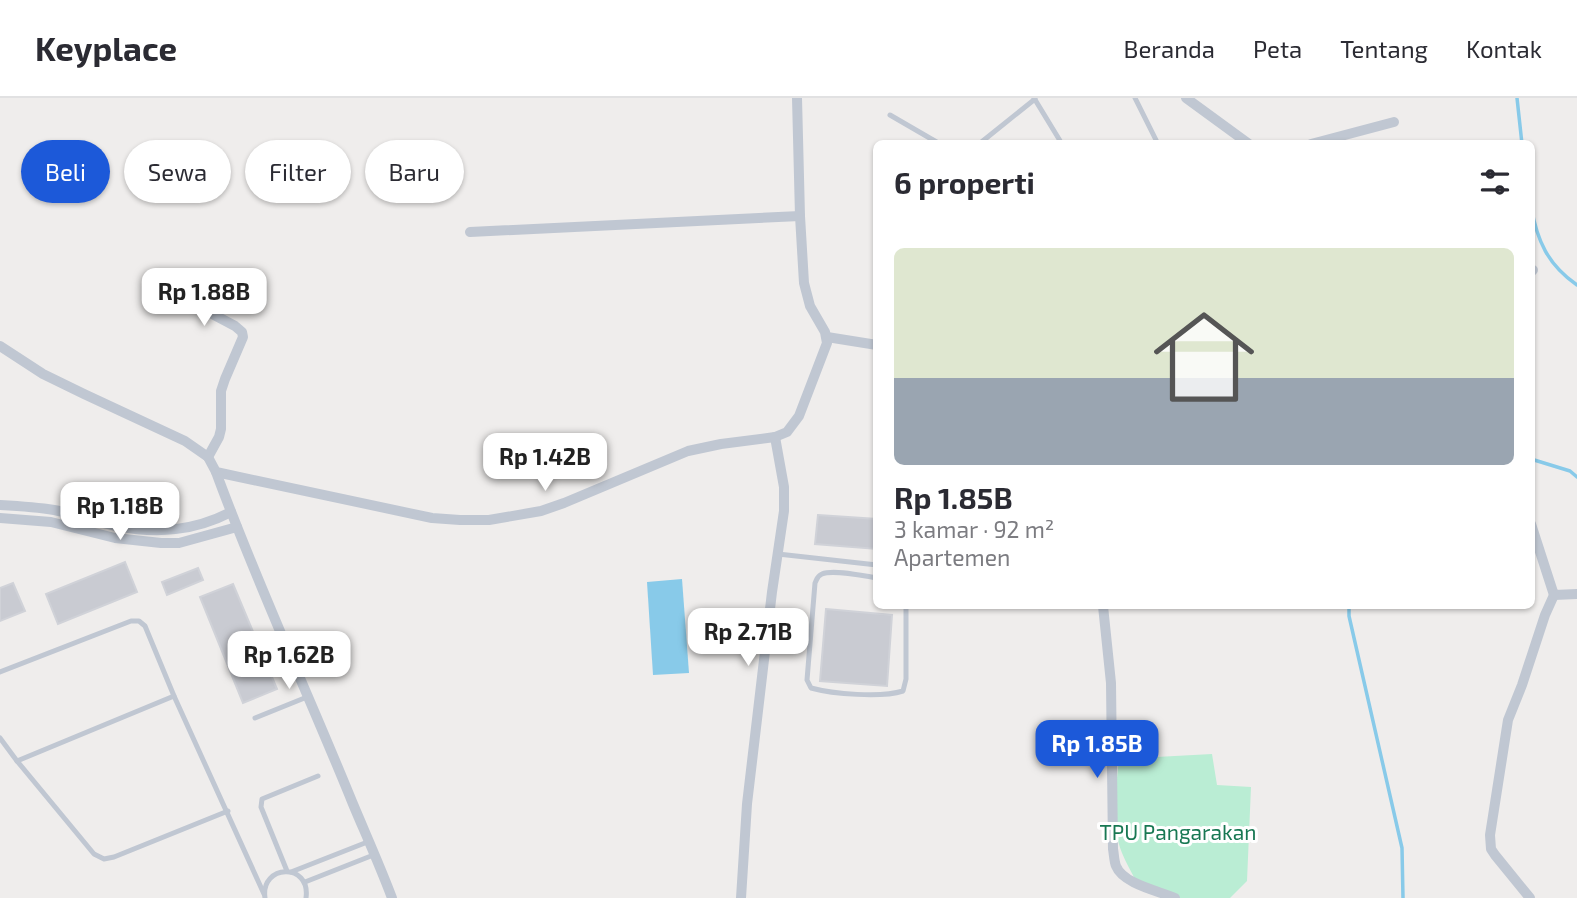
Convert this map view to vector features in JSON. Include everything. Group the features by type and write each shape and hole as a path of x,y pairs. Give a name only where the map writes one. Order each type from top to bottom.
{"street":[{"path":"216,472 432,517 489,520 541,511 688,451 775,438 787,432 799,416 826,349 827,337 806,295 800,216 797,98"},
{"path":"1186,98 1244,140"},
{"path":"1326,140 1394,122"},
{"path":"470,232 800,216"},
{"path":"186,300 235,326 242,332 243,337 221,391 221,429 208,457"},
{"path":"827,337 873,344"},
{"path":"0,346 43,374 167,431 208,457 392,898"},
{"path":"741,898 747,804 785,511 775,438"},
{"path":"0,505 53,510 117,526 162,531 214,521 231,512"},
{"path":"51,522 53,510"},
{"path":"0,518 51,522 115,538 161,543 179,542 237,527"},
{"path":"1530,898 1491,849 1490,835 1508,720 1554,595 1535,537"},
{"path":"1554,595 1577,594"},
{"path":"1103,609 1111,683 1113,849 1116,866 1122,875 1133,882 1175,898"}],"lane":[{"path":"984,140 1035,98 1060,140"},
{"path":"1135,98 1156,140"},
{"path":"890,115 933,140"},
{"path":"778,554 873,565"},
{"path":"873,577 835,572 823,573 817,578 807,680 811,688 827,692 872,694 903,691 906,679 906,609"},
{"path":"0,672 131,621 139,621 145,626 265,896"},
{"path":"18,761 174,696"},
{"path":"255,718 309,696"},
{"path":"0,738 94,855 104,859 228,811"},
{"path":"306,898 305,882 289,871 261,807 262,799 318,776"},
{"path":"265,896 265,886 269,879 278,873 370,841"},
{"path":"305,882 376,855"}],"green space":[{"name":"TPU Pangarakan","path":"1212,754 1217,785 1251,787 1247,881 1230,898 1180,898 1137,883 1122,853 1116,830 1119,759"}],"water":[{"path":"682,579 689,673 653,675 647,582"}],"building":[{"path":"818,515 873,519 873,549 815,544"},
{"path":"125,562 137,592 58,624 46,594"},
{"path":"198,568 203,580 167,595 162,582"},
{"path":"13,583 25,611 0,621 0,588"},
{"path":"233,584 277,689 243,703 200,597"},
{"path":"826,609 892,615 887,686 820,681"}],"waterway":[{"path":"1517,98 1522,140"},
{"path":"1535,222 1545,251 1558,269 1577,285"},
{"path":"1535,460 1570,471 1577,477"},
{"path":"1349,609 1402,848 1403,898"}]}
